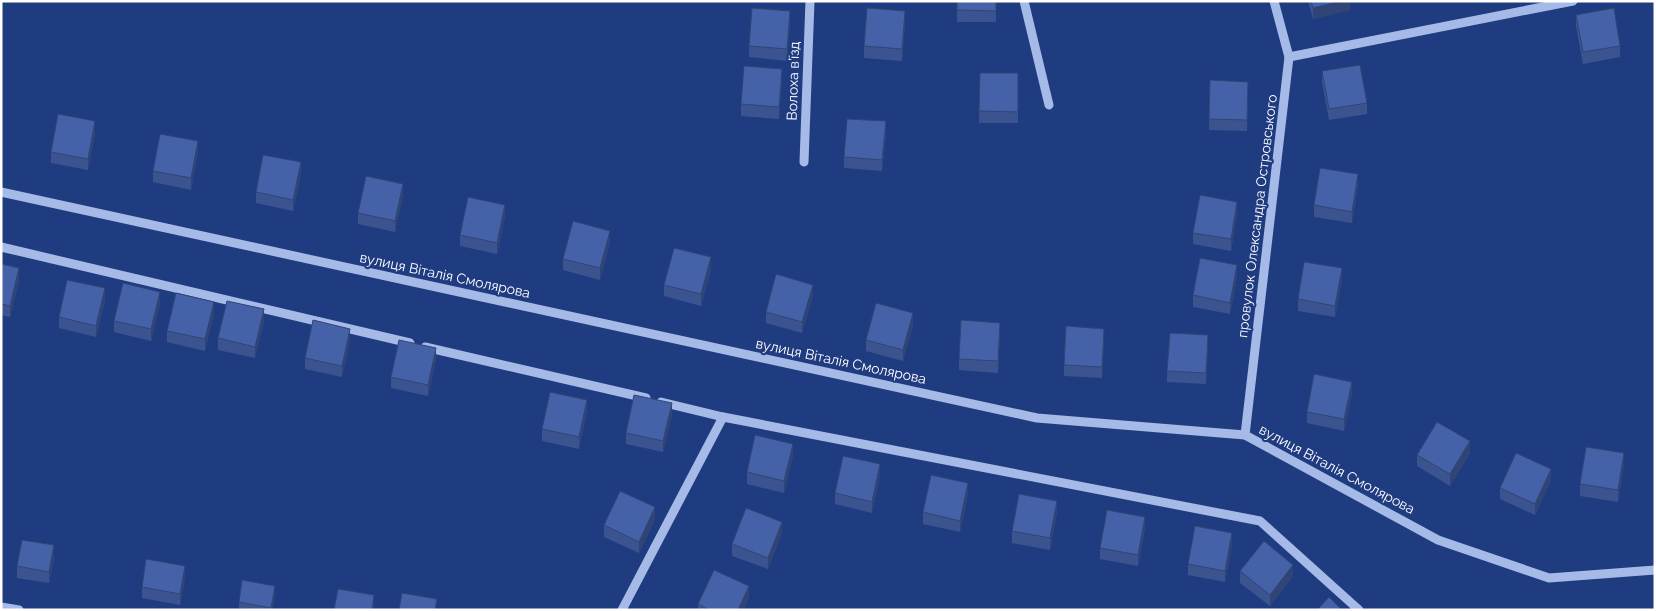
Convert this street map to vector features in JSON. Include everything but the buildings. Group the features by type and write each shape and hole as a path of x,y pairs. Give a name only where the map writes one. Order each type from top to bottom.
{"street":[{"name":"Волоха в’їзд","path":"804,162 810,1"},
{"path":"1024,1 1049,105"},
{"name":"провулок Олександра Островського","path":"1245,435 1289,57 1274,1"},
{"path":"1289,57 1573,1"},
{"name":"вулиця Віталія Смолярова","path":"1,192 1037,418 1245,435 1438,540 1548,578 1655,570"},
{"path":"1,247 723,416 1260,521 1359,610"},
{"path":"622,610 723,416"},
{"path":"1,607 19,610"}]}
